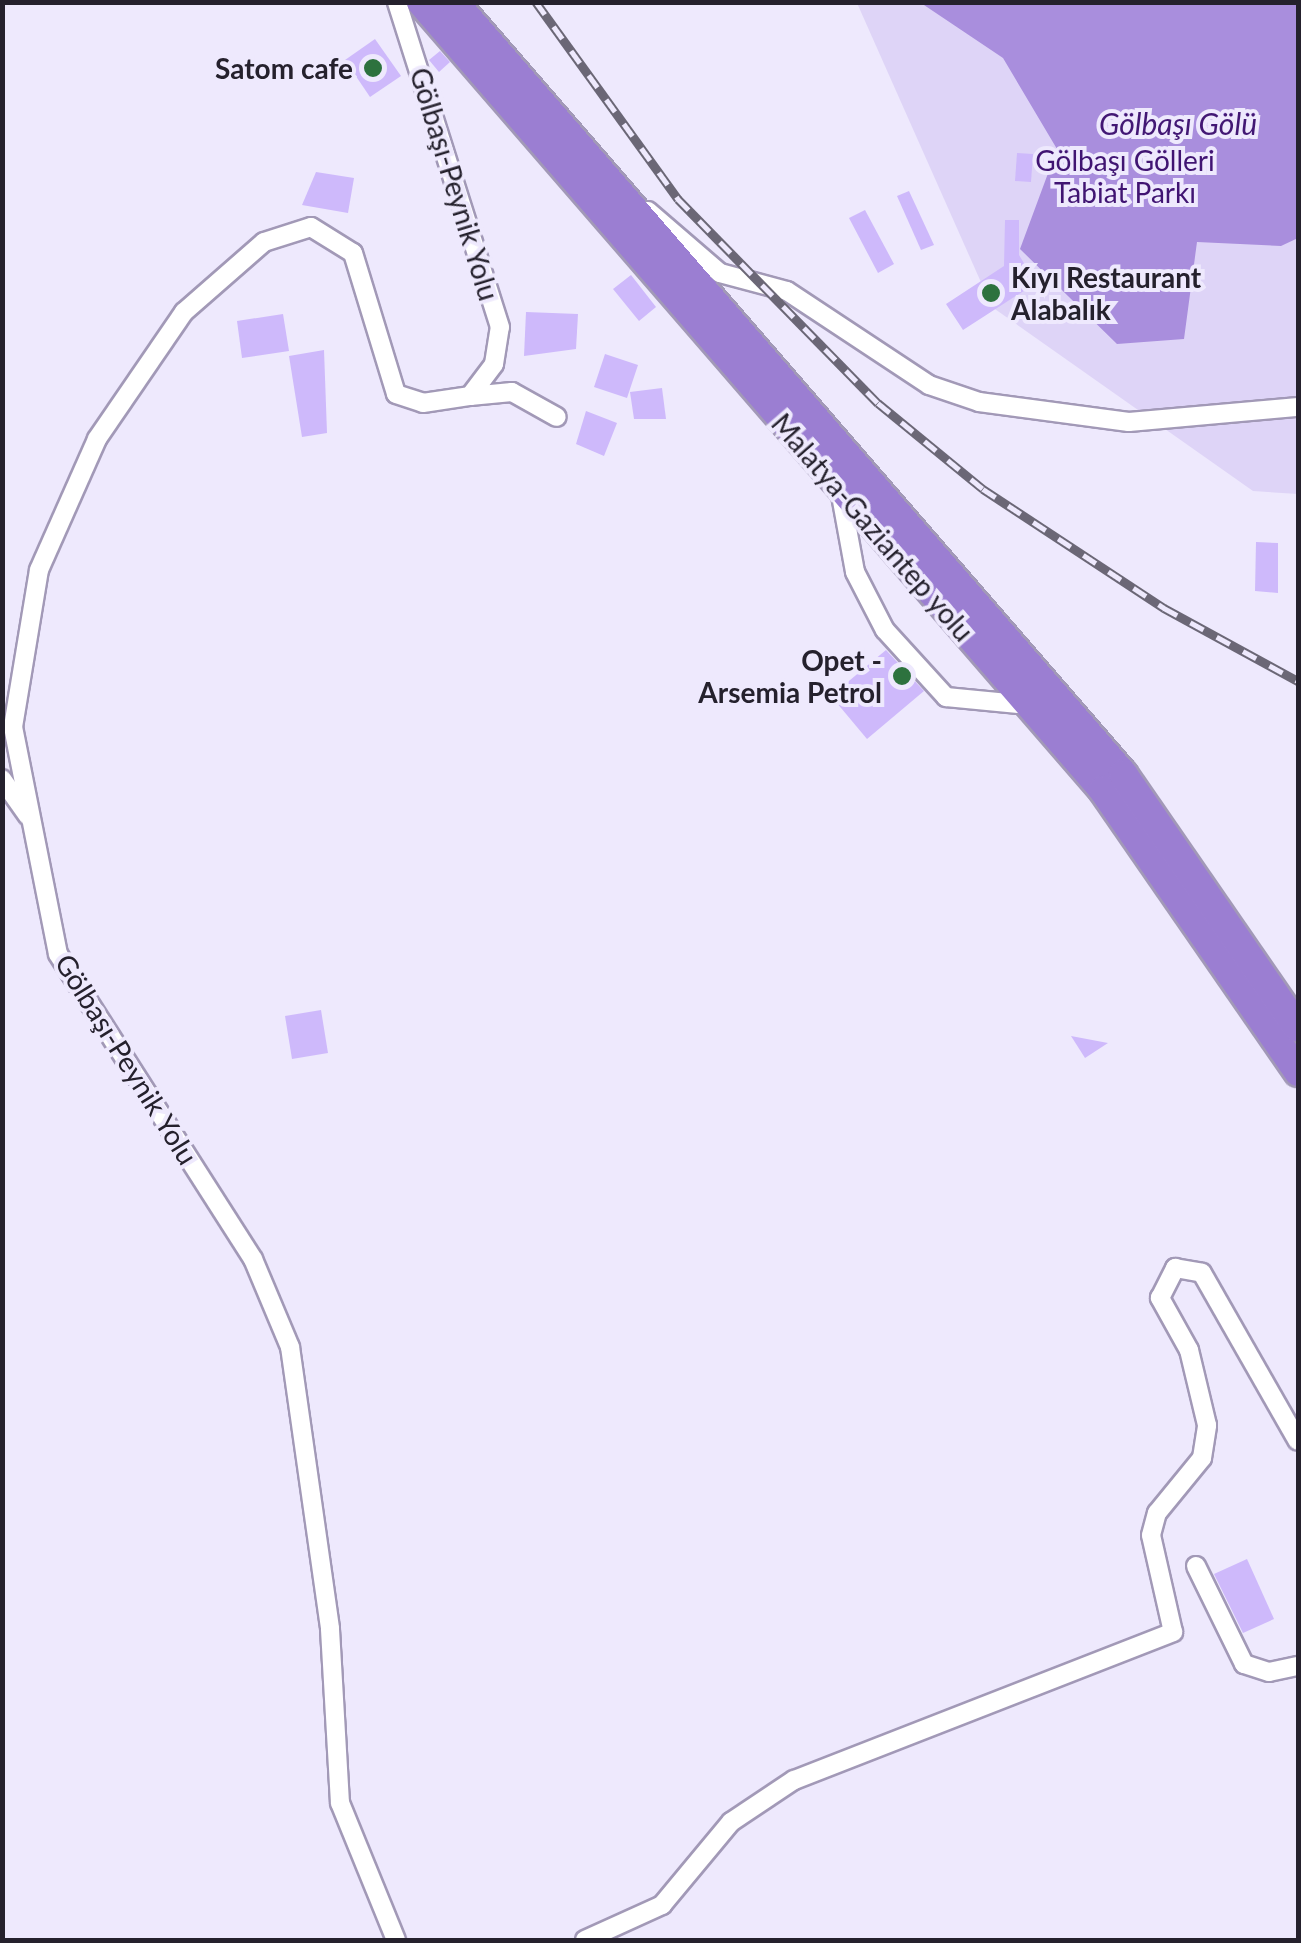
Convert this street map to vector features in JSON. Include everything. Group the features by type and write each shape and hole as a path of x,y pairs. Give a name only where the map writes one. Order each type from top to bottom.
{"highway":[{"name":"Malatya-Gaziantep yolu","path":"421,2 1103,790 1298,1072"},
{"name":"Malatya-Gaziantep yolu","path":"454,2 1123,774 1298,1028"}],"street":[{"name":"Gölbaşı-Peynik Yolu","path":"396,1940 340,1803 330,1628 290,1347 253,1258 58,954 13,728 39,570 97,439 184,312 264,242 311,227 353,252 396,394 423,404 470,396 494,364 500,327 398,2"},
{"path":"594,166 720,273 787,291 946,390 1129,422 1298,407"},
{"path":"470,396 512,392 557,417"},
{"path":"840,489 855,572 885,630 946,698 1030,705"},
{"path":"2,780 32,822"},
{"path":"585,1940 662,1904 732,1822 794,1780 1172,1632 1151,1534 1156,1513 1202,1458 1207,1425 1190,1350 1160,1298 1175,1268 1202,1272 1298,1441"},
{"path":"1196,1566 1244,1664 1269,1672 1298,1666"}],"green space":[{"name":"Gölbaşı Gölleri Tabiat Parkı","path":"857,3 1298,3 1298,494 1253,491 992,307"}],"water":[{"name":"Gölbaşı Gölü","path":"921,3 1298,3 1298,238 1281,246 1197,242 1184,339 1117,344 1020,249 1057,149 1003,58"}],"building":[{"path":"375,39 401,76 370,97 345,60"},
{"path":"440,51 450,62 439,72 429,60"},
{"path":"1017,153 1033,154 1031,182 1015,181"},
{"path":"316,172 354,178 348,213 302,205"},
{"path":"909,191 934,245 921,250 897,196"},
{"path":"865,210 894,264 878,273 849,218"},
{"path":"1005,220 1019,220 1019,255 1036,283 963,330 946,304 1004,266"},
{"path":"631,275 656,307 639,321 613,289"},
{"path":"526,312 578,314 576,349 524,356"},
{"path":"283,314 289,351 242,358 237,321"},
{"path":"324,350 327,433 302,437 289,356"},
{"path":"605,354 638,365 627,398 594,387"},
{"path":"662,388 666,419 634,419 630,392"},
{"path":"586,411 617,423 604,456 576,444"},
{"path":"1256,542 1278,543 1278,593 1255,591"},
{"path":"886,650 924,691 867,739 831,696"},
{"path":"321,1010 328,1053 292,1059 285,1016"},
{"path":"1071,1036 1108,1043 1085,1058"},
{"path":"1247,1559 1274,1619 1243,1633 1214,1574"}],"railway":[{"path":"536,2 678,199 878,403 983,489 1164,608 1298,681"}],"place":[{"name":"Satom cafe","path":"373,68"},
{"name":"Kıyı Restaurant Alabalık","path":"991,293"},
{"name":"Opet - Arsemia Petrol","path":"902,676"}]}
